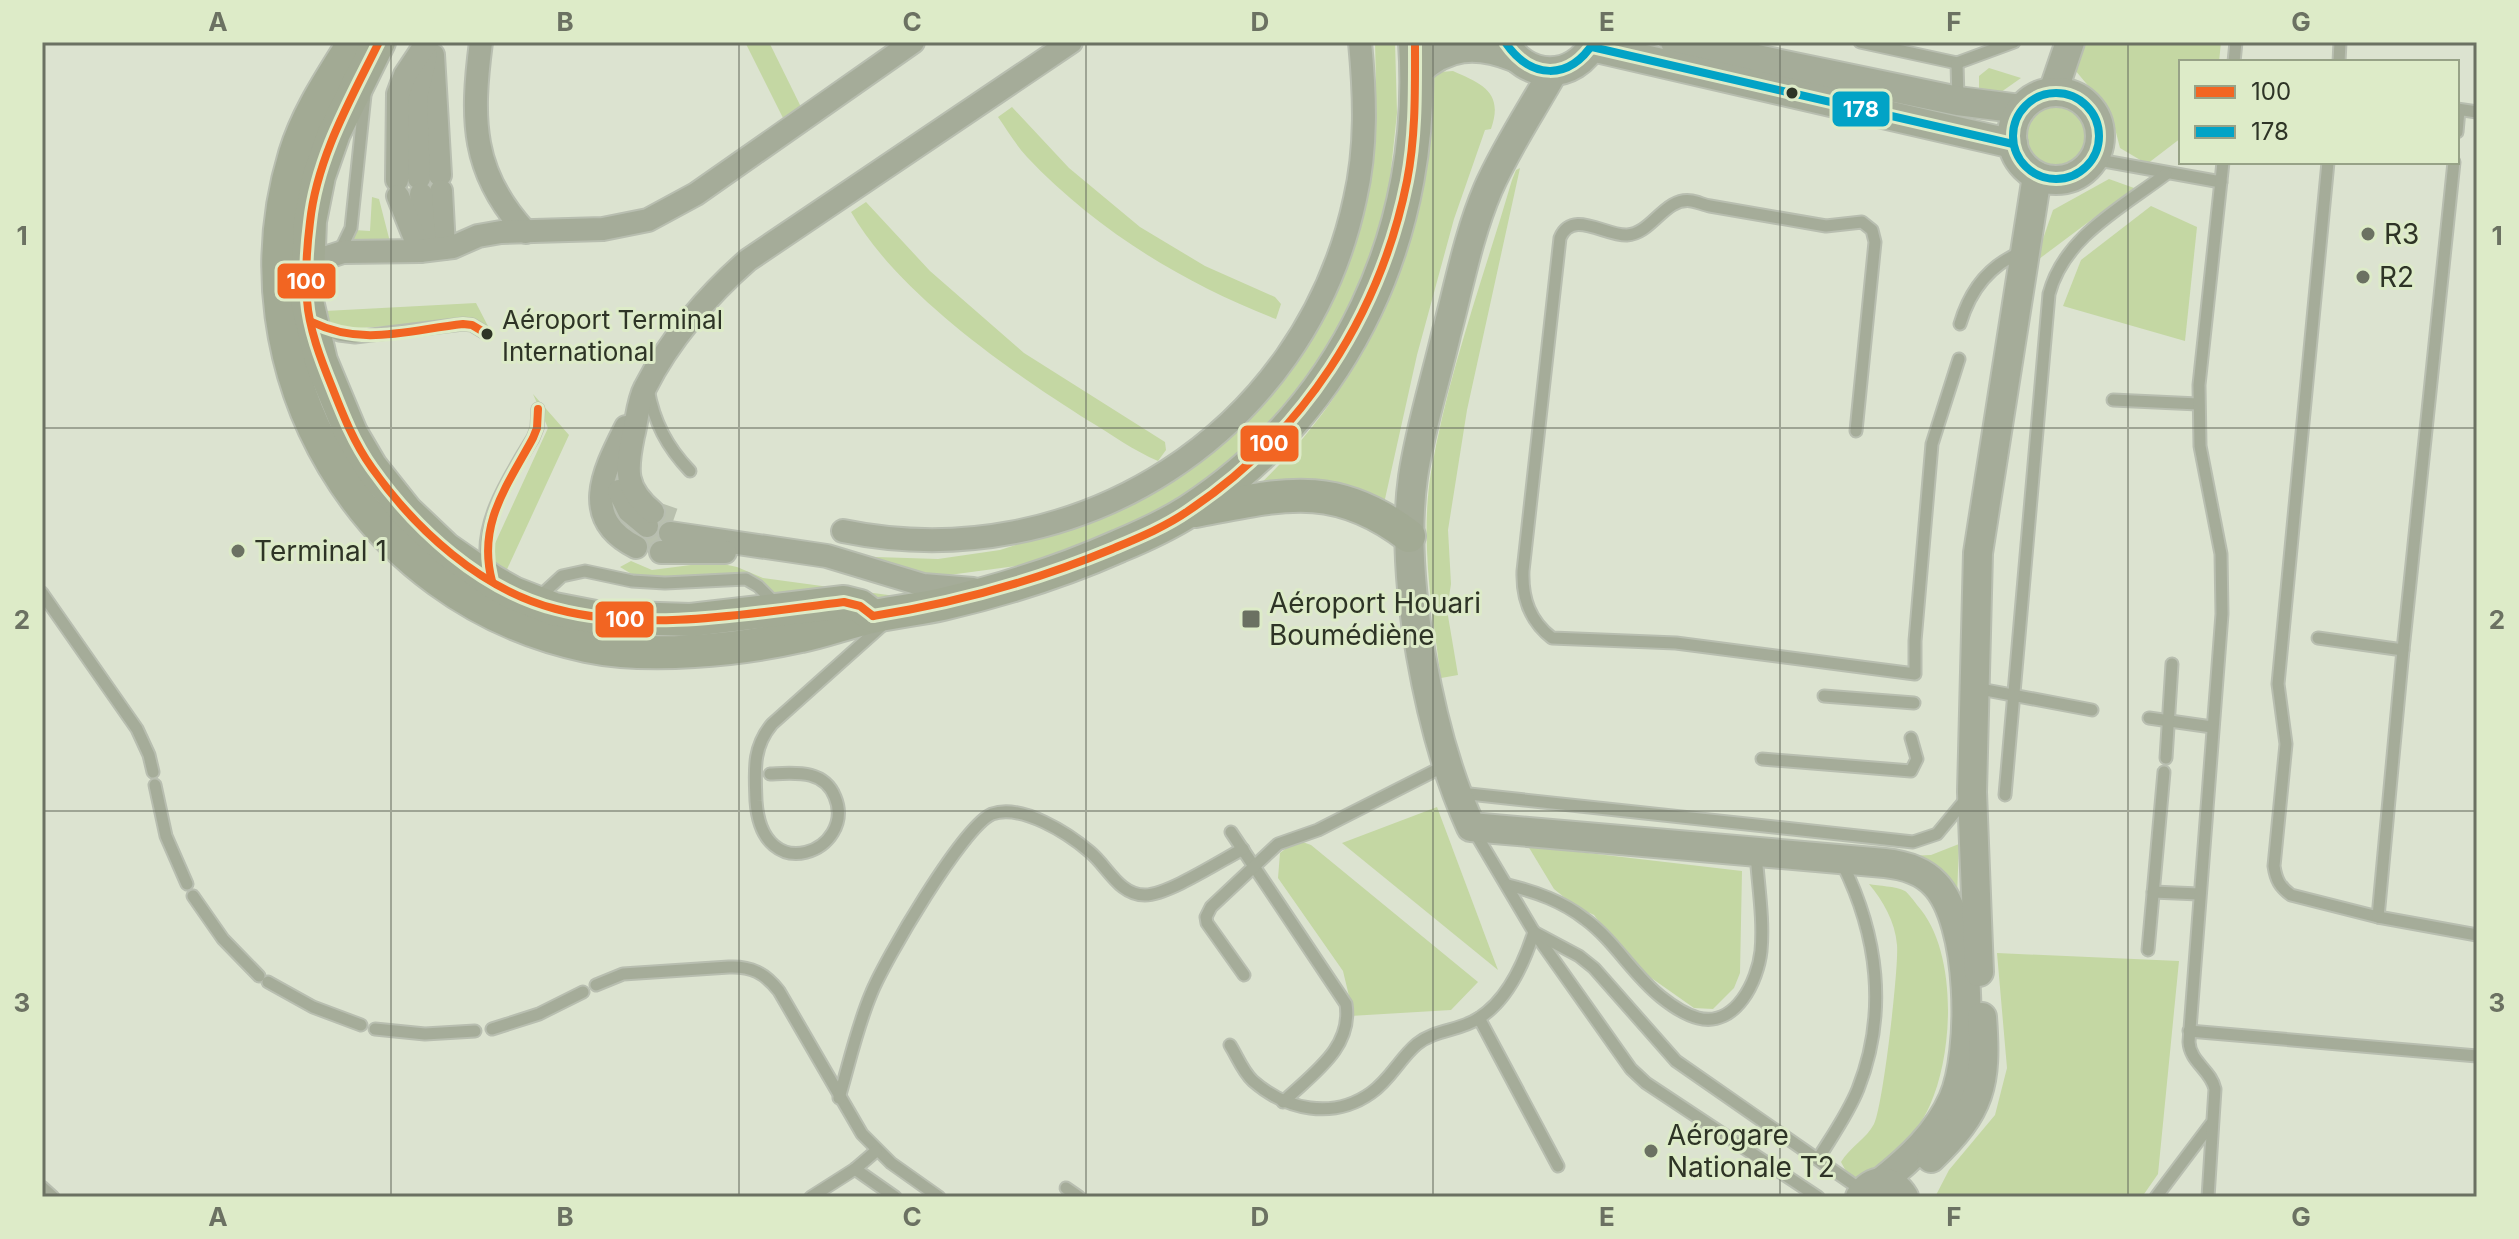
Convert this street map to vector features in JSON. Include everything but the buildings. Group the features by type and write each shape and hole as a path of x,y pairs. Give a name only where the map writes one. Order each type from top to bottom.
{"main road":[{"path":"367,49 326,154 314,198 306,273 307,301 321,361 334,398 371,467 406,511 446,549 492,581 534,602 595,617 650,620 737,615 780,607 844,602 885,615"},
{"path":"367,49 323,91 297,149 288,180 280,242 280,305 289,358 315,435 345,484 381,529 444,585 502,618 555,638 611,651 679,651 758,644 981,595 1093,557 1188,512 1239,472 1286,427 1334,366 1360,322 1382,275 1399,226 1416,124 1416,57"},
{"path":"1188,512 1270,497 1312,495 1354,503 1392,523 1409,536"}],"street":[{"path":"430,42 416,98 419,186 431,250"},
{"path":"481,42 476,103 479,150 496,195 526,232"},
{"path":"306,273 338,253 431,250 489,234 631,225 665,213 913,42"},
{"path":"843,531 894,539 951,540 996,536 1041,527 1100,507 1136,490 1179,464 1225,427 1263,388 1295,344 1321,297 1342,249 1355,199 1364,133 1360,42"},
{"path":"1675,42 1958,101 2021,109"},
{"path":"2053,92 2070,42"},
{"path":"1416,57 1469,46 1510,49 1525,66 1553,72 1576,64 1593,44 2013,144"},
{"path":"645,387 627,464 634,490 642,502 645,530 617,533 602,506 602,475 645,387 708,299 748,260 1060,46"},
{"path":"1553,72 1498,167 1473,230 1413,477 1409,536 1421,651 1446,764 1471,827 1899,865 1926,876 1936,885 1951,910 1965,983 1965,1052 1955,1096 1935,1131 1882,1191"},
{"path":"2053,92 2079,99 2089,108 2099,133 2093,159 2068,178 2037,176 2021,163 2013,144 2013,126 2021,109 2035,97 2053,92"},
{"path":"1882,1191 1961,1128 1973,1107 1985,1061 1972,792 1978,553 2037,176"},
{"path":"419,186 431,250"},
{"path":"802,552 669,537 802,552 852,562 923,585 973,589 1022,582"}],"lane":[{"path":"1860,42 1900,46 1957,63 2014,42"},
{"path":"338,253 351,228 367,49"},
{"path":"1957,63 1958,101"},
{"path":"2093,159 2221,182"},
{"path":"2208,1197 2214,1083 2189,1051 2189,1031 2223,584 2217,525 2200,446 2198,404 2223,164"},
{"path":"2328,164 2278,684 2286,744 2274,866 2276,877 2281,888 2291,895 2378,917 2477,935"},
{"path":"2378,917 2454,164"},
{"path":"2005,795 2047,308 2052,281 2065,256 2084,236 2166,174"},
{"path":"1856,431 1875,242 1867,225 1855,221 1826,226 1691,201 1675,204 1642,230 1630,235 1584,225 1566,228 1560,238 1523,571 1524,597 1531,616 1552,638 1676,643 1915,674 1915,641 1932,444 1959,359"},
{"path":"1960,324 1972,292 1982,278 1995,266 2025,250"},
{"path":"312,322 325,330 355,337 463,324 472,325 487,334"},
{"path":"645,387 664,438 690,471"},
{"path":"2113,400 2198,404"},
{"path":"492,581 485,547 487,530 533,438 538,409"},
{"path":"534,602 562,576 577,570 632,581 665,583 746,579 780,607"},
{"path":"42,593 137,729 153,772"},
{"path":"770,774 803,773 825,782 833,791 839,814 836,825 822,844 812,850 788,852 776,848 767,839 757,817 756,753 772,724 885,615"},
{"path":"2318,638 2403,650"},
{"path":"2166,758 2172,664"},
{"path":"1974,688 2092,710"},
{"path":"1824,696 1914,703"},
{"path":"2149,718 2212,727"},
{"path":"1762,759 1911,771 1917,759 1911,738"},
{"path":"1244,975 1207,923 1206,917 1211,907 1278,844 1318,830 1446,764"},
{"path":"2148,950 2164,772"},
{"path":"155,785 166,836 187,884"},
{"path":"1456,792 1913,842 1937,834 1972,792"},
{"path":"839,1098 864,1014 879,976 942,873 983,820 991,815 1013,812 1045,822 1093,854 1126,891 1144,895 1161,892 1243,849"},
{"path":"1471,827 1534,932 1638,1076 1818,1197"},
{"path":"1231,832 1346,1004 1346,1032 1340,1045 1283,1102"},
{"path":"1508,885 1569,908 1603,934 1631,969 1663,999 1699,1019 1713,1018 1738,1006 1747,994 1757,967 1761,950 1756,853"},
{"path":"1818,1159 1857,1091 1870,1048 1877,1004 1876,974 1865,916 1840,860"},
{"path":"2153,892 2199,894"},
{"path":"193,896 223,939 264,979 313,1007 361,1025"},
{"path":"1534,932 1587,961 1676,1061 1818,1159 1882,1191"},
{"path":"1230,1045 1251,1079 1283,1102 1318,1109 1353,1103 1383,1083 1418,1044 1444,1030 1479,1018 1512,982 1534,932"},
{"path":"596,985 623,974 729,967 757,971 770,979 839,1098 876,1151 939,1197"},
{"path":"492,1029 539,1014 583,992"},
{"path":"1479,1018 1558,1166"},
{"path":"375,1029 425,1034 475,1031"},
{"path":"2189,1031 2477,1056"},
{"path":"2156,1197 2212,1123"},
{"path":"811,1197 855,1169 876,1151"},
{"path":"855,1169 895,1197"},
{"path":"42,1187 53,1197"},
{"path":"1066,1188 1079,1197"}],"green space":[{"path":"745,42 769,42 801,107 783,118"},
{"path":"1375,42 1395,42 1397,113 1387,207 1360,290 1306,383 1236,456 1210,479 1150,517 1046,562 949,575 916,574 812,549 876,557 938,559 1000,550 1062,530 1122,505 1182,472 1308,334 1370,147 1376,81"},
{"path":"2077,42 2221,42 2219,60 2179,60 2179,140 2147,164 2120,148 2111,113 2075,70"},
{"path":"1989,68 2021,78 1994,97 1979,95 1979,76"},
{"path":"1453,71 1488,91 1495,106 1494,116 1491,129 1485,130 1454,219 1417,355 1381,517 1259,485 1329,405 1382,313 1408,241 1431,78 1440,72"},
{"path":"2057,104 2075,110 2083,118 2089,136 2083,154 2075,162 2057,168 2039,162 2031,154 2025,136 2031,118 2039,110"},
{"path":"1012,107 1069,168 1140,227 1205,266 1275,297 1281,304 1276,319 1175,271 1142,252 1082,208 1027,157 998,117"},
{"path":"1520,168 1467,410 1448,530 1451,584 1447,610 1458,675 1441,678 1427,549 1431,472 1467,325 1512,180"},
{"path":"2109,179 2134,188 2035,262 2053,210"},
{"path":"372,197 379,199 389,238 399,251 350,243 354,230 370,231"},
{"path":"866,202 930,271 1024,353 1165,442 1166,450 1158,461 1025,379 926,301 871,242 851,212"},
{"path":"2151,206 2197,227 2185,341 2063,306 2081,260"},
{"path":"476,303 490,330 475,321 340,329 331,323 325,311"},
{"path":"533,394 569,435 503,578 493,563 492,550 548,428"},
{"path":"631,561 652,570 714,562 763,578 925,600 836,596 761,598 747,585 645,582 620,567"},
{"path":"1437,807 1498,970 1342,843"},
{"path":"1297,840 1311,845 1478,982 1451,1010 1350,1016 1343,971 1278,878 1280,853"},
{"path":"1959,844 1957,896 1907,856 1931,855"},
{"path":"1528,846 1742,871 1740,973 1734,988 1713,1009 1694,1008 1630,963 1594,915 1575,906 1554,889"},
{"path":"1869,884 1905,891 1930,924 1940,948 1945,974 1947,1030 1938,1083 1924,1117 1900,1147 1857,1178 1847,1173 1841,1162 1871,1129 1878,1112 1890,1036 1897,958 1896,936 1891,920"},
{"path":"1997,953 2179,961 2158,1174 2142,1197 1935,1197 1949,1170 1995,1115 2007,1068"}],"tunnel":[{"path":"653,512 679,521"},
{"path":"642,535 665,542"}],"transit line":[{"name":"100","path":"379,42 337,129 320,174 309,231 306,271 310,322 328,377 349,429 389,491 429,534 476,572 502,588 556,609 626,620 663,620 700,619 844,602 860,606 873,616"},
{"name":"100","path":"873,616 995,590 1132,541 1188,511 1229,481 1267,446 1300,409 1356,325 1395,231 1412,146 1415,42"},
{"name":"178","path":"1505,42 1526,64 1550,71 1573,64 1594,42"},
{"name":"178","path":"1592,47 2013,144"},
{"name":"178","path":"2048,93 2064,93 2087,105 2096,119 2099,136 2096,153 2087,167 2064,179 2048,179 2032,172 2020,160 2013,144 2013,128 2020,112 2032,100 2048,93"},
{"name":"100","path":"312,322 350,334 386,335 463,324 472,325 487,334"},
{"name":"100","path":"492,581 488,560 492,523 505,489 533,438 538,409"}],"place":[{"name":"R3","path":"2368,234"},
{"name":"R2","path":"2363,277"},
{"name":"Aéroport Terminal International","path":"487,334"},
{"name":"Terminal 1","path":"238,551"},
{"name":"Aéroport Houari Boumédiène","path":"1251,619"},
{"name":"Aérogare Nationale T2","path":"1651,1151"}]}
